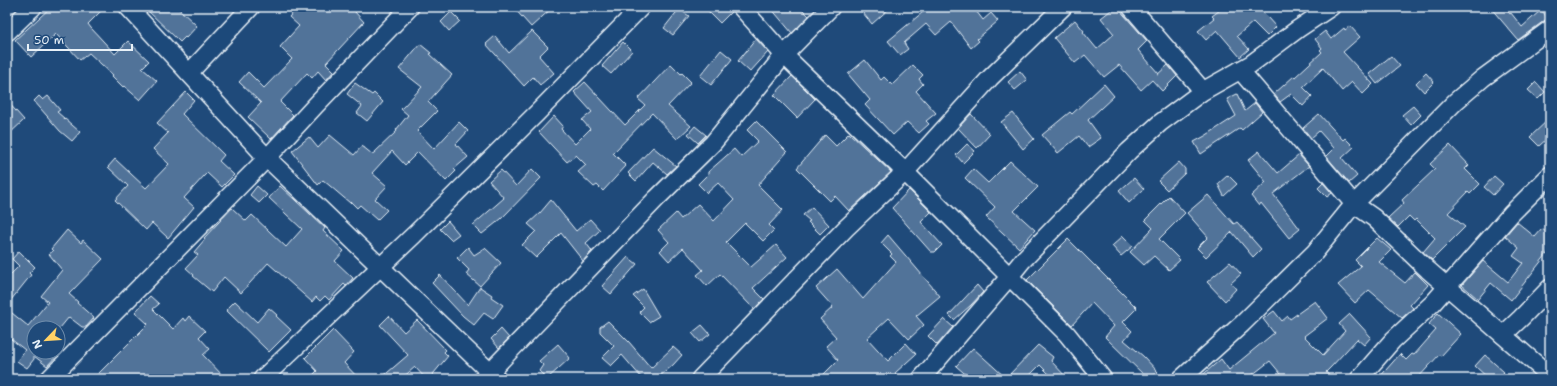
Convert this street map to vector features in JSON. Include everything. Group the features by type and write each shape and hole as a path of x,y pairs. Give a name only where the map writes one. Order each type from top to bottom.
{"street":[{"path":"7,32 33,7"},
{"path":"128,7 267,158 490,377 657,198 713,143 784,54 831,7"},
{"path":"189,72 251,7"},
{"path":"51,378 267,158 410,7"},
{"path":"262,379 380,268 537,113 640,7"},
{"path":"741,7 784,54 905,172 1067,334 1103,379"},
{"path":"700,379 846,228 905,172 990,78 1063,7"},
{"path":"1131,7 1203,91"},
{"path":"921,379 1023,260 1129,151 1160,122 1203,91 1251,64 1298,29 1331,7"},
{"path":"1181,379 1242,324 1315,252 1354,204 1456,101 1483,78 1550,29"},
{"path":"1240,70 1354,204 1374,218 1447,286 1550,376"},
{"path":"1359,379 1393,340 1433,303 1511,214 1550,175"},
{"path":"1503,335 1550,288"}],"building":[{"path":"51,7 105,7 88,24 115,54 128,41 149,61 142,68 157,81 140,100 124,86 123,87 112,76 113,75 89,53 80,60 56,34 31,57 15,40"},
{"path":"144,7 177,7 197,26 180,42"},
{"path":"298,7 360,7 355,12 364,22 326,63 334,71 326,80 318,71 312,78 307,73 280,102 293,115 271,139 248,117 261,103 239,82 248,72 264,88 292,59 280,47 299,26 289,17"},
{"path":"513,7 553,7 531,27"},
{"path":"704,7 731,7 732,11 720,23"},
{"path":"770,7 800,7 809,16 792,33"},
{"path":"858,7 891,7 872,24"},
{"path":"929,7 973,7 983,20 991,13 998,21 977,39 979,41 971,48 951,22 936,35 926,24 904,43 908,49 900,55 888,41"},
{"path":"1117,7 1147,41 1138,50 1159,74 1168,65 1177,76 1162,91 1152,80 1141,90 1119,65 1104,77 1085,55 1075,63 1054,38 1075,20 1097,49 1114,34 1101,18"},
{"path":"1224,7 1258,7 1276,27 1267,36 1253,22 1237,36 1249,49 1240,57 1217,30 1206,40 1198,31 1214,18 1212,16"},
{"path":"1490,7 1504,7 1522,27 1541,10 1548,18 1518,40"},
{"path":"679,9 689,16 673,35 664,28"},
{"path":"451,12 460,21 449,31 441,22"},
{"path":"1350,26 1360,37 1343,52 1373,84 1363,94 1352,82 1342,91 1323,68 1303,87 1312,96 1303,106 1291,94 1280,102 1274,94 1322,52 1320,50 1322,48 1315,39 1325,31 1331,39 1344,28 1345,30"},
{"path":"532,31 548,47 539,56 554,73 540,85 533,77 524,86 486,44 495,36 509,53"},
{"path":"756,39 768,52 750,72 738,61"},
{"path":"623,42 632,51 611,74 602,66"},
{"path":"420,44 452,75 428,102 437,111 417,131 434,149 459,122 468,131 456,144 468,157 454,169 456,171 446,181 418,152 405,165 392,151 372,173 387,186 375,199 387,210 377,220 360,205 357,208 351,202 350,203 323,180 318,185 292,151 309,137 318,148 330,135 354,155 362,146 372,154 374,153 397,131 396,130 408,115 401,109 422,87 399,69"},
{"path":"721,50 732,59 711,85 700,76"},
{"path":"1391,56 1400,66 1377,84 1369,74"},
{"path":"865,60 881,80 884,77 892,85 913,65 923,75 919,79 923,84 916,91 936,113 926,121 929,124 919,133 907,122 893,135 865,105 870,100 848,74"},
{"path":"671,64 691,82 668,106 691,126 677,139 652,113 613,153 626,166 603,191 597,185 594,187 578,172 586,165 576,155 567,162 539,132 554,116 563,126 561,129 575,144 590,129 582,120 592,112 574,92 585,82 625,125 645,105 638,99"},
{"path":"1020,71 1027,80 1015,90 1008,82"},
{"path":"1426,73 1434,82 1424,92 1416,83"},
{"path":"792,76 815,99 797,118 774,95"},
{"path":"1536,82 1545,92 1538,99 1528,90"},
{"path":"355,83 372,95 374,93 383,102 367,121 357,113 362,106 347,94"},
{"path":"1104,84 1114,96 1088,120 1101,138 1088,147 1079,136 1058,153 1042,135 1070,112 1072,114"},
{"path":"186,92 194,100 182,114 224,155 219,161 234,175 222,187 207,173 184,198 194,207 168,238 152,223 146,230 115,200 128,186 108,167 115,159 146,188 169,164 153,149 168,133 157,123"},
{"path":"1237,94 1245,111 1255,103 1262,112 1242,130 1240,128 1201,154 1194,142 1236,116 1227,99"},
{"path":"39,96 43,100 48,96 60,110 57,112 80,132 72,141 60,131 34,101"},
{"path":"7,101 24,120 7,136"},
{"path":"1413,106 1421,115 1411,125 1402,115"},
{"path":"1013,113 1034,139 1023,149 1001,122"},
{"path":"971,114 990,134 977,148 958,128"},
{"path":"1319,114 1343,140 1345,138 1354,147 1342,158 1357,176 1349,183 1326,156 1334,148 1319,131 1311,138 1303,128"},
{"path":"1550,118 1550,136 1539,146 1530,137"},
{"path":"756,121 787,152 758,185 783,210 769,225 774,230 763,241 745,223 726,242 751,267 776,245 787,257 753,288 764,299 754,309 720,274 707,286 697,275 703,270 683,248 669,261 660,251 669,242 658,230 676,213 681,219 698,204 714,221 734,200 718,183 707,193 698,184 708,174 708,172 734,149 741,157 758,141 747,130"},
{"path":"695,126 706,135 698,143 688,134"},
{"path":"849,133 891,172 849,211 835,196 830,201 797,168 825,135 836,146"},
{"path":"967,144 975,151 963,163 956,155"},
{"path":"1450,145 1469,165 1465,169 1480,184 1470,194 1468,192 1448,213 1465,227 1432,260 1423,252 1435,238 1416,219 1414,221 1409,216 1398,227 1388,218 1404,203 1402,200 1435,169 1430,164"},
{"path":"653,147 676,166 667,174 653,162 636,181 628,173"},
{"path":"1259,151 1278,173 1299,155 1309,166 1273,194 1300,229 1289,238 1261,203 1259,206 1251,196 1266,182 1248,160"},
{"path":"1010,161 1038,187 1014,211 1035,230 1019,248 986,217 995,207 965,178 973,169 988,183"},
{"path":"1179,162 1185,169 1185,173 1167,190 1158,181"},
{"path":"532,169 541,178 501,219 482,234 473,225 504,198 489,181 501,170 516,186"},
{"path":"1228,175 1237,184 1224,196 1218,184"},
{"path":"1494,176 1503,184 1493,195 1484,187"},
{"path":"1134,178 1144,189 1129,203 1119,191"},
{"path":"1323,183 1332,193 1327,197 1318,188"},
{"path":"257,186 267,195 259,203 250,195"},
{"path":"280,186 325,228 323,231 344,251 335,261 353,278 346,286 344,284 329,300 325,296 320,301 316,297 312,302 268,263 241,293 224,277 212,292 186,268 198,255 194,252 205,239 204,238 232,208 246,221 252,215 286,247 302,229 269,198"},
{"path":"909,190 931,212 921,222 942,245 935,252 931,252 892,208"},
{"path":"1208,195 1234,224 1237,222 1261,249 1253,257 1232,232 1206,257 1197,248 1208,237 1187,213"},
{"path":"1169,196 1185,213 1159,239 1180,260 1169,270 1154,256 1144,265 1130,252 1153,228 1145,220"},
{"path":"551,200 576,231 590,219 600,230 586,243 592,251 583,261 561,233 536,258 522,245 536,231 528,224"},
{"path":"812,207 829,225 820,234 808,222 810,221 803,215"},
{"path":"448,221 459,234 451,240 440,229"},
{"path":"1517,222 1535,237 1542,229 1550,235 1550,250 1511,300 1491,283 1478,299 1462,285 1483,261 1508,282 1523,263 1513,256 1519,248 1505,236"},
{"path":"67,230 81,243 83,240 103,259 69,294 94,318 86,327 82,327 69,317 66,321 33,320 48,302 41,296 62,270 49,254 53,251 51,249"},
{"path":"888,235 940,296 916,316 924,325 909,339 889,318 867,338 888,361 906,343 916,354 895,373 900,379 819,379 838,360 826,346 836,337 820,319 833,307 816,288 837,269 863,299 896,262 890,256 892,254 881,243"},
{"path":"1123,236 1133,246 1121,256 1112,246"},
{"path":"1377,238 1391,250 1379,262 1405,283 1415,272 1428,285 1410,305 1413,308 1402,318 1369,290 1355,303 1338,285 1361,266 1355,260"},
{"path":"1068,239 1137,308 1123,322 1132,331 1124,340 1143,356 1158,372 1150,379 1148,379 1105,337 1114,326 1092,303 1072,325 1027,280"},
{"path":"468,247 474,255 485,248 501,263 480,286 466,274 469,270 457,258"},
{"path":"19,251 35,267 29,273 31,275 7,305 7,278 19,266 12,259"},
{"path":"628,257 637,264 611,294 602,286"},
{"path":"1230,262 1241,274 1231,283 1236,289 1225,301 1207,282"},
{"path":"440,275 468,305 480,287 503,305 493,319 484,313 474,325 463,316 432,283"},
{"path":"977,285 983,292 954,320 949,315"},
{"path":"643,289 659,316 649,322 639,312 644,307 633,296"},
{"path":"150,296 159,304 153,309 173,329 183,318 185,321 189,316 205,331 199,337 210,349 203,355 226,379 93,379 148,324 135,312"},
{"path":"235,301 257,322 269,308 291,330 269,352 226,310"},
{"path":"1315,301 1328,318 1304,336 1323,355 1345,331 1339,324 1350,314 1371,337 1364,345 1357,339 1326,372 1332,379 1285,379 1270,361 1247,379 1198,379 1221,359 1229,370 1274,333 1263,319 1274,311 1282,321 1288,316 1290,319"},
{"path":"7,309 26,324 26,360 33,360 27,368 17,361 25,350 7,336"},
{"path":"1438,313 1461,334 1441,356 1439,355 1417,379 1378,379 1400,354 1406,360 1412,354 1414,355 1436,330 1429,324"},
{"path":"389,316 404,332 417,320 446,350 444,352 448,356 429,379 426,379 415,367 401,379 380,379 408,355 380,325"},
{"path":"944,319 953,327 937,345 928,336"},
{"path":"608,321 629,342 651,368 673,347 682,355 659,377 660,379 639,379 641,377 622,355 611,366 602,358 614,346 600,332 600,327"},
{"path":"702,325 710,334 700,342 692,333"},
{"path":"501,329 509,338 499,348 491,339"},
{"path":"333,330 354,352 344,363 359,379 309,379 317,371 305,358"},
{"path":"558,344 570,358 547,379 539,371 543,365 539,361"},
{"path":"1038,345 1053,357 1051,361 1068,379 1054,379 1040,365 1026,379 971,379 956,366 973,348 1006,378"},
{"path":"1485,355 1504,372 1503,373 1509,379 1489,379 1475,366"},
{"path":"39,360 53,360 47,366"}]}
